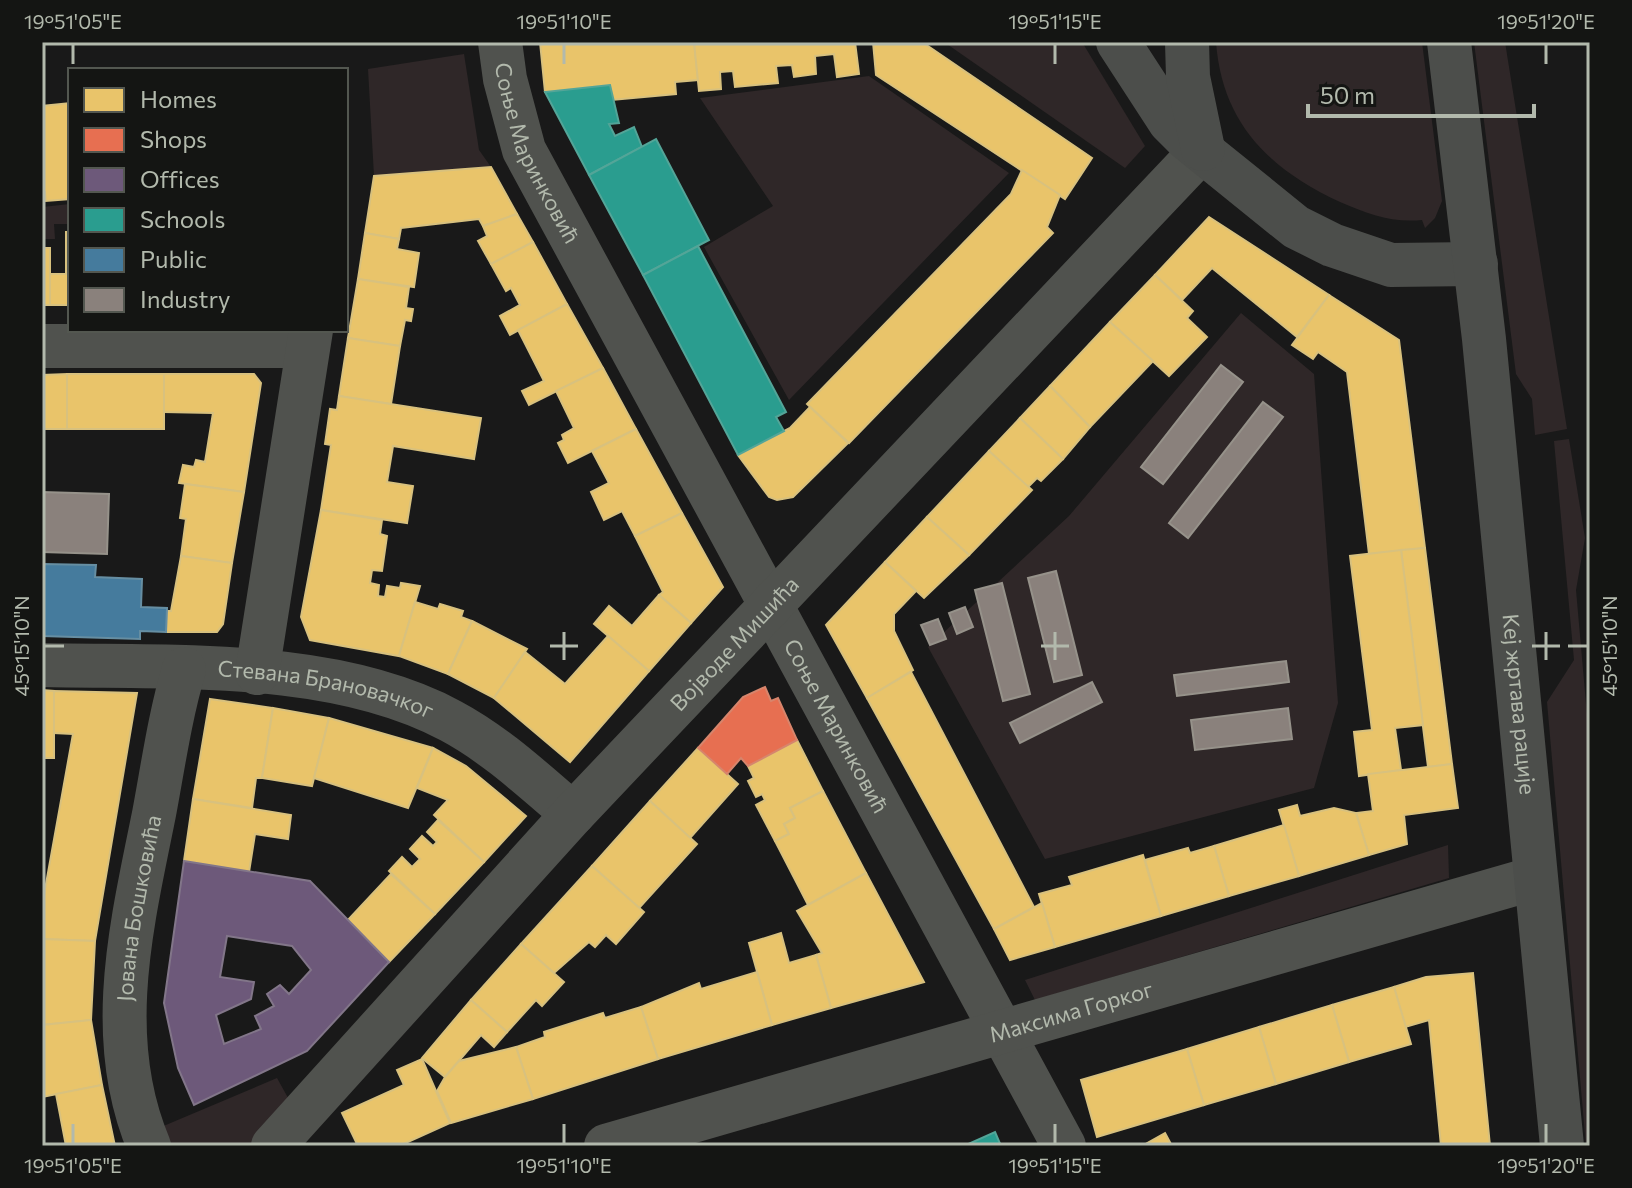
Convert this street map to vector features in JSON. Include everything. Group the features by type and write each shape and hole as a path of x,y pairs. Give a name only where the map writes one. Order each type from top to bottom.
{"main road":[{"path":"1118,42 1170,122 1263,203 1296,227 1332,245 1391,265 1476,264"},
{"path":"1187,42 1188,77 1203,149"},
{"name":"Кеј жртава рације","path":"1449,42 1476,264 1562,1146"}],"street":[{"name":"Соње Маринковић","path":"500,42 505,79 524,150 1064,1146"},
{"name":"Војводе Мишића","path":"273,1146 573,814 1203,149"},
{"path":"42,346 310,338 257,673"},
{"name":"Стевана Брановачког","path":"42,665 257,673 334,683 421,706 454,722 506,757 573,814"},
{"name":"Јована Бошковића","path":"149,1146 131,1080 123,994 130,936 184,669"},
{"name":"Максима Горког","path":"606,1146 1535,878"}],"shaded area":[{"path":"944,42 1082,42 1145,146 1125,168"},
{"path":"1216,42 1422,42 1442,201 1435,218 1425,228 1422,220 1390,219 1360,210 1315,189 1271,158 1239,120 1228,97"},
{"path":"1474,42 1505,42 1567,429 1535,435 1532,399 1516,374"},
{"path":"464,54 479,150 491,167 374,176 368,69"},
{"path":"869,76 1009,173 789,400 704,247 773,206 700,98"},
{"path":"68,204 68,224 54,224 55,239 42,239 42,207"},
{"path":"1241,313 1314,374 1338,703 1314,788 1045,859 928,647 1069,516"},
{"path":"1569,439 1585,538 1576,590 1590,749 1590,1146 1586,1146 1547,702 1574,660 1554,441"},
{"path":"1448,845 1449,878 1035,1000 1025,980"},
{"path":"277,1078 292,1105 253,1146 161,1146 154,1130"}],"building: Homes":[{"path":"540,42 694,42 698,80 675,82 676,94 612,100 610,85 545,92"},
{"path":"694,42 855,42 859,74 837,77 834,54 815,56 816,74 794,77 792,65 776,66 778,83 735,87 733,71 720,72 721,89 699,91"},
{"path":"873,42 922,42 1092,158 1065,199 876,75"},
{"path":"68,103 68,199 46,201 45,192 42,192 42,106"},
{"path":"491,167 517,214 483,226 479,219 401,228 399,239 365,233 374,176"},
{"path":"1022,170 1060,195 1047,227 1053,233 849,443 807,404 1011,194"},
{"path":"517,214 533,242 491,264 478,241 487,236 483,226"},
{"path":"1209,217 1329,295 1297,337 1212,268 1182,300 1155,275"},
{"path":"68,232 68,305 50,305 50,274 66,274"},
{"path":"365,233 399,239 397,249 419,253 414,287 358,279"},
{"path":"533,242 567,304 510,335 500,316 520,305 511,288 506,291 491,264"},
{"path":"42,248 50,248 50,305 42,305"},
{"path":"1155,275 1193,311 1187,318 1207,337 1169,376 1110,322"},
{"path":"358,279 409,287 406,308 413,309 411,321 405,320 400,346 348,338"},
{"path":"1329,295 1399,340 1425,548 1369,554 1347,372 1318,352 1313,359 1292,345"},
{"path":"567,304 603,368 529,405 522,391 544,381 518,330"},
{"path":"1110,322 1153,361 1090,427 1050,386"},
{"path":"348,338 400,346 391,404 339,396"},
{"path":"603,368 636,429 568,463 558,443 564,440 562,435 574,428 556,391"},
{"path":"67,374 164,374 164,429 67,429"},
{"path":"67,374 67,429 42,429 42,375"},
{"path":"164,374 254,374 261,383 244,492 179,483 183,465 194,467 196,460 205,462 213,413 164,412"},
{"path":"1050,386 1090,427 1063,459 1020,418"},
{"path":"339,396 481,418 474,459 393,446 387,482 413,486 407,523 321,510 331,445 325,444 330,409 337,410"},
{"path":"810,407 848,443 793,497 777,500 769,497 738,455 790,428"},
{"path":"1020,418 1063,459 1041,481 1037,478 1028,487 989,451"},
{"path":"636,429 682,513 635,536 622,511 604,520 591,492 609,483 592,451"},
{"path":"989,451 1032,490 969,555 927,517"},
{"path":"185,484 244,492 232,563 181,556 186,519 180,518"},
{"path":"321,510 382,520 380,534 387,536 382,571 372,570 370,583 379,585 378,596 385,597 387,586 400,588 401,583 420,586 399,656 310,640 301,617"},
{"path":"682,513 723,587 691,623 659,595 663,592 635,536"},
{"path":"927,517 969,555 924,598 885,562"},
{"path":"1425,548 1452,764 1428,767 1401,550"},
{"path":"1401,550 1423,725 1395,728 1401,770 1359,776 1354,732 1372,730 1350,556"},
{"path":"181,556 232,563 223,624 217,632 166,632 167,611 171,611"},
{"path":"885,562 916,591 894,614 894,631 913,670 867,698 826,625"},
{"path":"659,595 691,623 649,671 594,624 609,606 632,626"},
{"path":"415,602 438,609 440,604 463,611 461,617 472,621 448,674 399,656"},
{"path":"472,621 527,649 494,698 448,674"},
{"path":"608,636 649,671 570,762 494,698 525,652 565,684"},
{"path":"911,672 1034,907 994,929 867,698"},
{"path":"42,690 54,691 54,758 42,758"},
{"path":"54,691 137,693 95,941 42,939 42,906 73,734 54,733"},
{"path":"210,699 273,708 262,778 256,778 252,808 193,799"},
{"path":"273,708 329,718 312,786 262,778"},
{"path":"329,718 433,748 408,808 314,778"},
{"path":"797,740 823,791 790,808 795,818 784,824 789,834 775,841 756,805 765,800 762,794 756,797 748,781 754,778 748,766"},
{"path":"433,748 466,766 526,816 484,862 434,815 448,800 417,788"},
{"path":"698,748 738,784 690,838 650,801"},
{"path":"1452,764 1458,808 1404,815 1407,844 1369,855 1356,813 1373,811 1368,774"},
{"path":"823,791 866,873 808,905 775,841 789,834 784,824 795,818 790,808"},
{"path":"193,799 291,815 288,839 255,834 249,872 184,861"},
{"path":"650,801 697,844 639,908 592,866"},
{"path":"1297,805 1300,816 1334,808 1356,813 1369,855 1299,876 1279,810"},
{"path":"438,820 484,862 435,914 389,871 402,857 412,867 420,859 410,849 422,836 433,846 437,842 427,832"},
{"path":"1284,825 1299,876 1229,896 1214,846"},
{"path":"1214,846 1229,896 1161,916 1145,860 1188,848 1190,853"},
{"path":"1143,855 1161,916 1055,947 1039,894 1072,885 1069,877"},
{"path":"592,866 644,912 616,944 606,935 595,947 589,942 554,973 521,944"},
{"path":"866,873 924,982 831,1008 816,955 822,953 797,911"},
{"path":"391,874 435,914 389,962 347,921"},
{"path":"1042,903 1055,947 1010,960 994,929"},
{"path":"781,933 789,963 816,955 831,1008 772,1025 749,943"},
{"path":"42,939 95,941 91,1020 42,1025"},
{"path":"521,944 564,982 542,1006 536,1000 507,1032 471,1000"},
{"path":"757,972 772,1025 658,1059 641,1007 699,983 701,989"},
{"path":"1473,973 1490,1146 1441,1146 1429,1020 1405,1027 1394,987 1426,977"},
{"path":"1394,987 1411,1044 1349,1062 1332,1005"},
{"path":"471,1000 507,1032 494,1047 481,1035 445,1077 422,1058"},
{"path":"1332,1005 1349,1062 1276,1084 1259,1027"},
{"path":"641,1007 658,1059 533,1099 516,1047 545,1037 544,1032 603,1013 605,1018"},
{"path":"91,1020 102,1085 42,1097 42,1025"},
{"path":"1259,1027 1276,1084 1204,1105 1187,1049"},
{"path":"516,1047 533,1099 451,1123 437,1091 445,1077 459,1061"},
{"path":"1187,1049 1204,1105 1097,1137 1081,1080"},
{"path":"422,1059 450,1123 399,1146 358,1146 342,1113 404,1085 397,1070"},
{"path":"102,1085 115,1146 66,1146 56,1094"},
{"path":"1165,1133 1172,1146 1142,1146"}],"building: Shops":[{"path":"765,687 771,701 778,698 797,740 748,766 741,758 727,774 698,748 743,697"}],"building: Offices":[{"path":"184,861 310,881 389,962 307,1051 194,1105 178,1068 164,1003","holes":["227,936 292,946 311,970 289,994 280,985 267,994 274,1006 255,1016 261,1029 224,1044 216,1015 251,999 254,982 220,977"]}],"building: Schools":[{"path":"610,85 619,123 609,124 615,136 634,127 642,147 589,175 545,92"},
{"path":"656,139 709,240 643,275 589,175"},
{"path":"698,246 786,412 776,417 784,431 738,455 643,275"},
{"path":"995,1132 1001,1146 964,1146"}],"building: Public":[{"path":"42,564 96,565 95,577 142,579 141,607 167,608 166,632 140,631 140,639 42,636"}],"building: Industry":[{"path":"1221,365 1243,382 1163,484 1141,467"},
{"path":"1263,402 1283,417 1188,538 1169,523"},
{"path":"42,492 109,494 107,554 42,552"},
{"path":"1056,571 1082,675 1054,682 1028,578"},
{"path":"1002,583 1030,694 1003,701 975,590"},
{"path":"965,607 973,627 957,634 949,613"},
{"path":"938,619 946,639 930,645 921,625"},
{"path":"1286,661 1289,682 1177,696 1174,675"},
{"path":"1092,682 1102,702 1020,743 1010,723"},
{"path":"1288,708 1292,739 1195,750 1191,720"}]}
